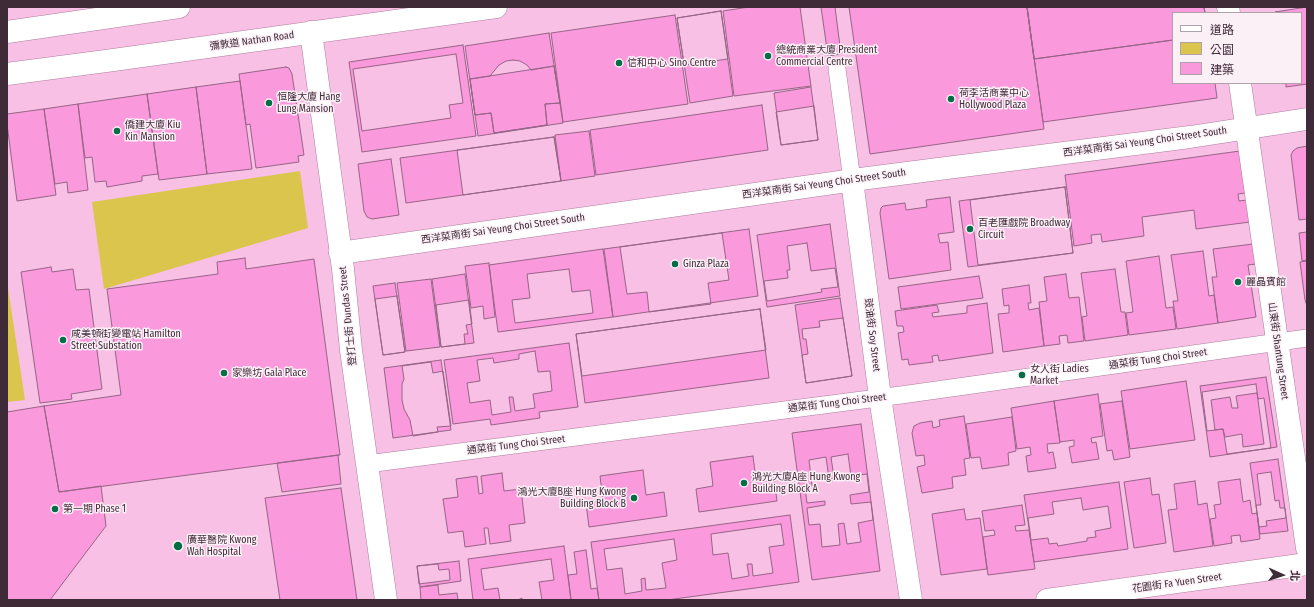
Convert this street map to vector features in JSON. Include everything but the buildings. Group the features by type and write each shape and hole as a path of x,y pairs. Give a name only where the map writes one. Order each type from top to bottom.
{"street":[{"path":"7,32 179,7"},
{"name":"彌敦道 Nathan Road","path":"7,74 496,7"},
{"name":"登打士街 Dundas Street","path":"311,32 348,313 351,350 386,600"},
{"name":"豉油街 Soy Street","path":"837,69 880,397 911,600"},
{"name":"山東街 Shantung Street","path":"1240,84 1307,548"},
{"name":"西洋菜南街 Sai Yeung Choi Street South","path":"340,253 852,180 1190,138 1307,119"},
{"name":"通菜街 Tung Choi Street","path":"367,464 880,397 1307,338"},
{"name":"花園街 Fa Yuen Street","path":"1047,600 1307,564"}],"green space":[{"path":"300,171 308,228 104,289 92,202"},
{"path":"7,281 25,400 7,402"}],"place":[{"name":"總統商業大廈 President Commercial Centre","path":"768,56"},
{"name":"信和中心 Sino Centre","path":"619,63"},
{"name":"荷李活商業中心 Hollywood Plaza","path":"951,99"},
{"name":"恒隆大廈 Hang Lung Mansion","path":"269,103"},
{"name":"僑建大廈 Kiu Kin Mansion","path":"117,131"},
{"name":"百老匯戲院 Broadway Circuit","path":"970,229"},
{"name":"Ginza Plaza","path":"675,264"},
{"name":"麗晶賓館","path":"1238,282"},
{"name":"咸美頓街變電站 Hamilton Street Substation","path":"63,340"},
{"name":"家樂坊 Gala Place","path":"224,373"},
{"name":"女人街 Ladies Market","path":"1022,375"},
{"name":"鴻光大廈A座 Hung Kwong Building Block A","path":"744,483"},
{"name":"鴻光大廈B座 Hung Kwong Building Block B","path":"634,498"},
{"name":"第一期 Phase 1","path":"55,509"},
{"name":"廣華醫院 Kwong Wah Hospital","path":"178,546"}]}
